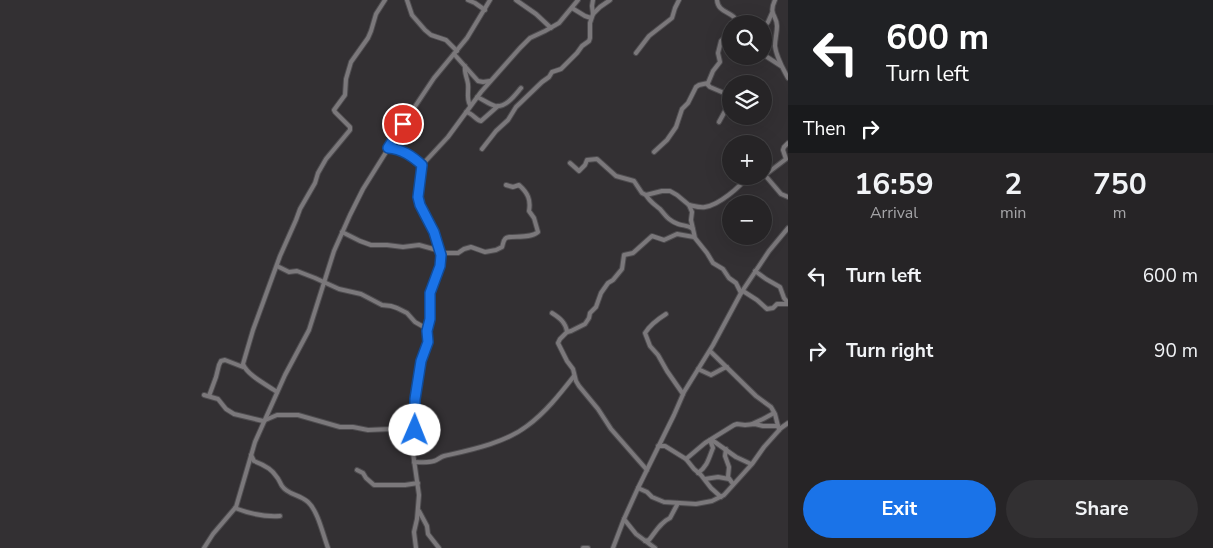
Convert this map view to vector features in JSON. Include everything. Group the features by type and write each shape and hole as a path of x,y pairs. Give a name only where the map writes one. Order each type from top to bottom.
{"street":[{"path":"243,367 253,330 300,208 322,166 350,130 350,127 334,110 345,95 346,79 351,62 368,38 376,14 385,0"},
{"path":"407,0 412,14 425,30 431,35 446,40 478,81 491,80"},
{"path":"468,0 485,10"},
{"path":"204,548 235,508 264,420 309,330 342,232 360,195 434,78 467,38 490,0"},
{"path":"516,0 536,14 551,28"},
{"path":"416,548 414,532 419,495 412,446 416,413 415,399 421,361 428,342 430,292 440,266 441,253 434,232 420,205 418,197 422,165 448,137 477,96 528,40 559,23 578,0"},
{"path":"482,149 496,131 508,120 516,107 552,72 561,68 589,41 593,0"},
{"path":"572,8 585,16 592,16 610,0"},
{"path":"636,53 649,36 672,18 679,0"},
{"path":"717,0 719,8 731,15"},
{"path":"775,0 772,6 772,13 777,25 776,48 782,67"},
{"path":"707,84 720,62 718,53 722,40"},
{"path":"772,60 782,67 787,73 788,78"},
{"path":"465,66 464,70 470,105"},
{"path":"654,152 663,145 676,127 682,109 688,103 696,87 707,84 722,92"},
{"path":"466,112 471,113 477,120 481,121 498,106 509,101 521,88"},
{"path":"477,96 498,106"},
{"path":"719,122 722,116"},
{"path":"772,169 786,159 783,150 788,143"},
{"path":"388,148 401,151 422,165"},
{"path":"570,163 579,171 587,160 598,159 618,177 634,181 652,204 669,219 680,225 689,226 693,230"},
{"path":"772,183 781,194 788,197"},
{"path":"342,232 371,245 419,245 441,253 458,253 471,247 484,252 496,250 502,248 504,240 508,237 520,238 538,233 534,218 529,211 528,196 519,185 513,187 506,185"},
{"path":"689,205 704,207 716,203 740,185"},
{"path":"646,195 670,191 689,205 692,212 691,220 694,237 713,263 722,269 742,292 757,300 767,309 773,308 777,304 788,303"},
{"path":"613,548 638,488 683,394 710,351 742,292 769,251 788,228"},
{"path":"647,470 611,429 579,386 573,369 559,345 560,339 567,332 585,324 608,283 622,269 624,255 634,253 652,236 664,240 677,234 694,237"},
{"path":"277,266 289,272 297,271 324,281 339,289 361,294 382,305 397,308 407,313 414,322 422,326 429,326"},
{"path":"756,271 780,287 788,303"},
{"path":"737,284 746,286"},
{"path":"552,313 564,323 567,332"},
{"path":"666,314 656,321 645,333 650,346 683,394"},
{"path":"710,351 756,396 771,406 778,428"},
{"path":"277,392 243,367 225,360 219,363 216,376 206,396 218,400 226,409 234,414 264,420 277,416 298,415 340,427 368,430 391,429 403,437 413,439"},
{"path":"698,368 711,375 727,368"},
{"path":"414,462 432,462 443,457 468,451 524,428 550,405 574,376"},
{"path":"686,459 695,450 734,425 751,424 774,413"},
{"path":"638,488 660,502 698,504 712,501 724,495 751,464 778,428 788,422"},
{"path":"751,424 778,428"},
{"path":"711,440 736,457 751,464"},
{"path":"698,472 702,470 710,459 714,448 711,440"},
{"path":"658,446 665,446 686,459 721,497"},
{"path":"726,449 725,453 729,467 728,476 733,484"},
{"path":"251,455 254,461 275,473 282,486 291,494 297,495 312,506 328,548"},
{"path":"357,470 364,474 370,483 375,485 418,483"},
{"path":"705,479 718,477 729,479"},
{"path":"645,541 649,540 665,520 670,518 678,503"},
{"path":"235,508 251,514 280,516"},
{"path":"418,508 428,534 439,548"},
{"path":"624,519 636,534 655,548"},
{"path":"583,548 588,548"}],"route":[{"path":"403,124 388,148 398,149 422,165 418,197 423,214 434,232 441,253 440,266 430,293 428,342 421,361 415,399 415,430"}]}
